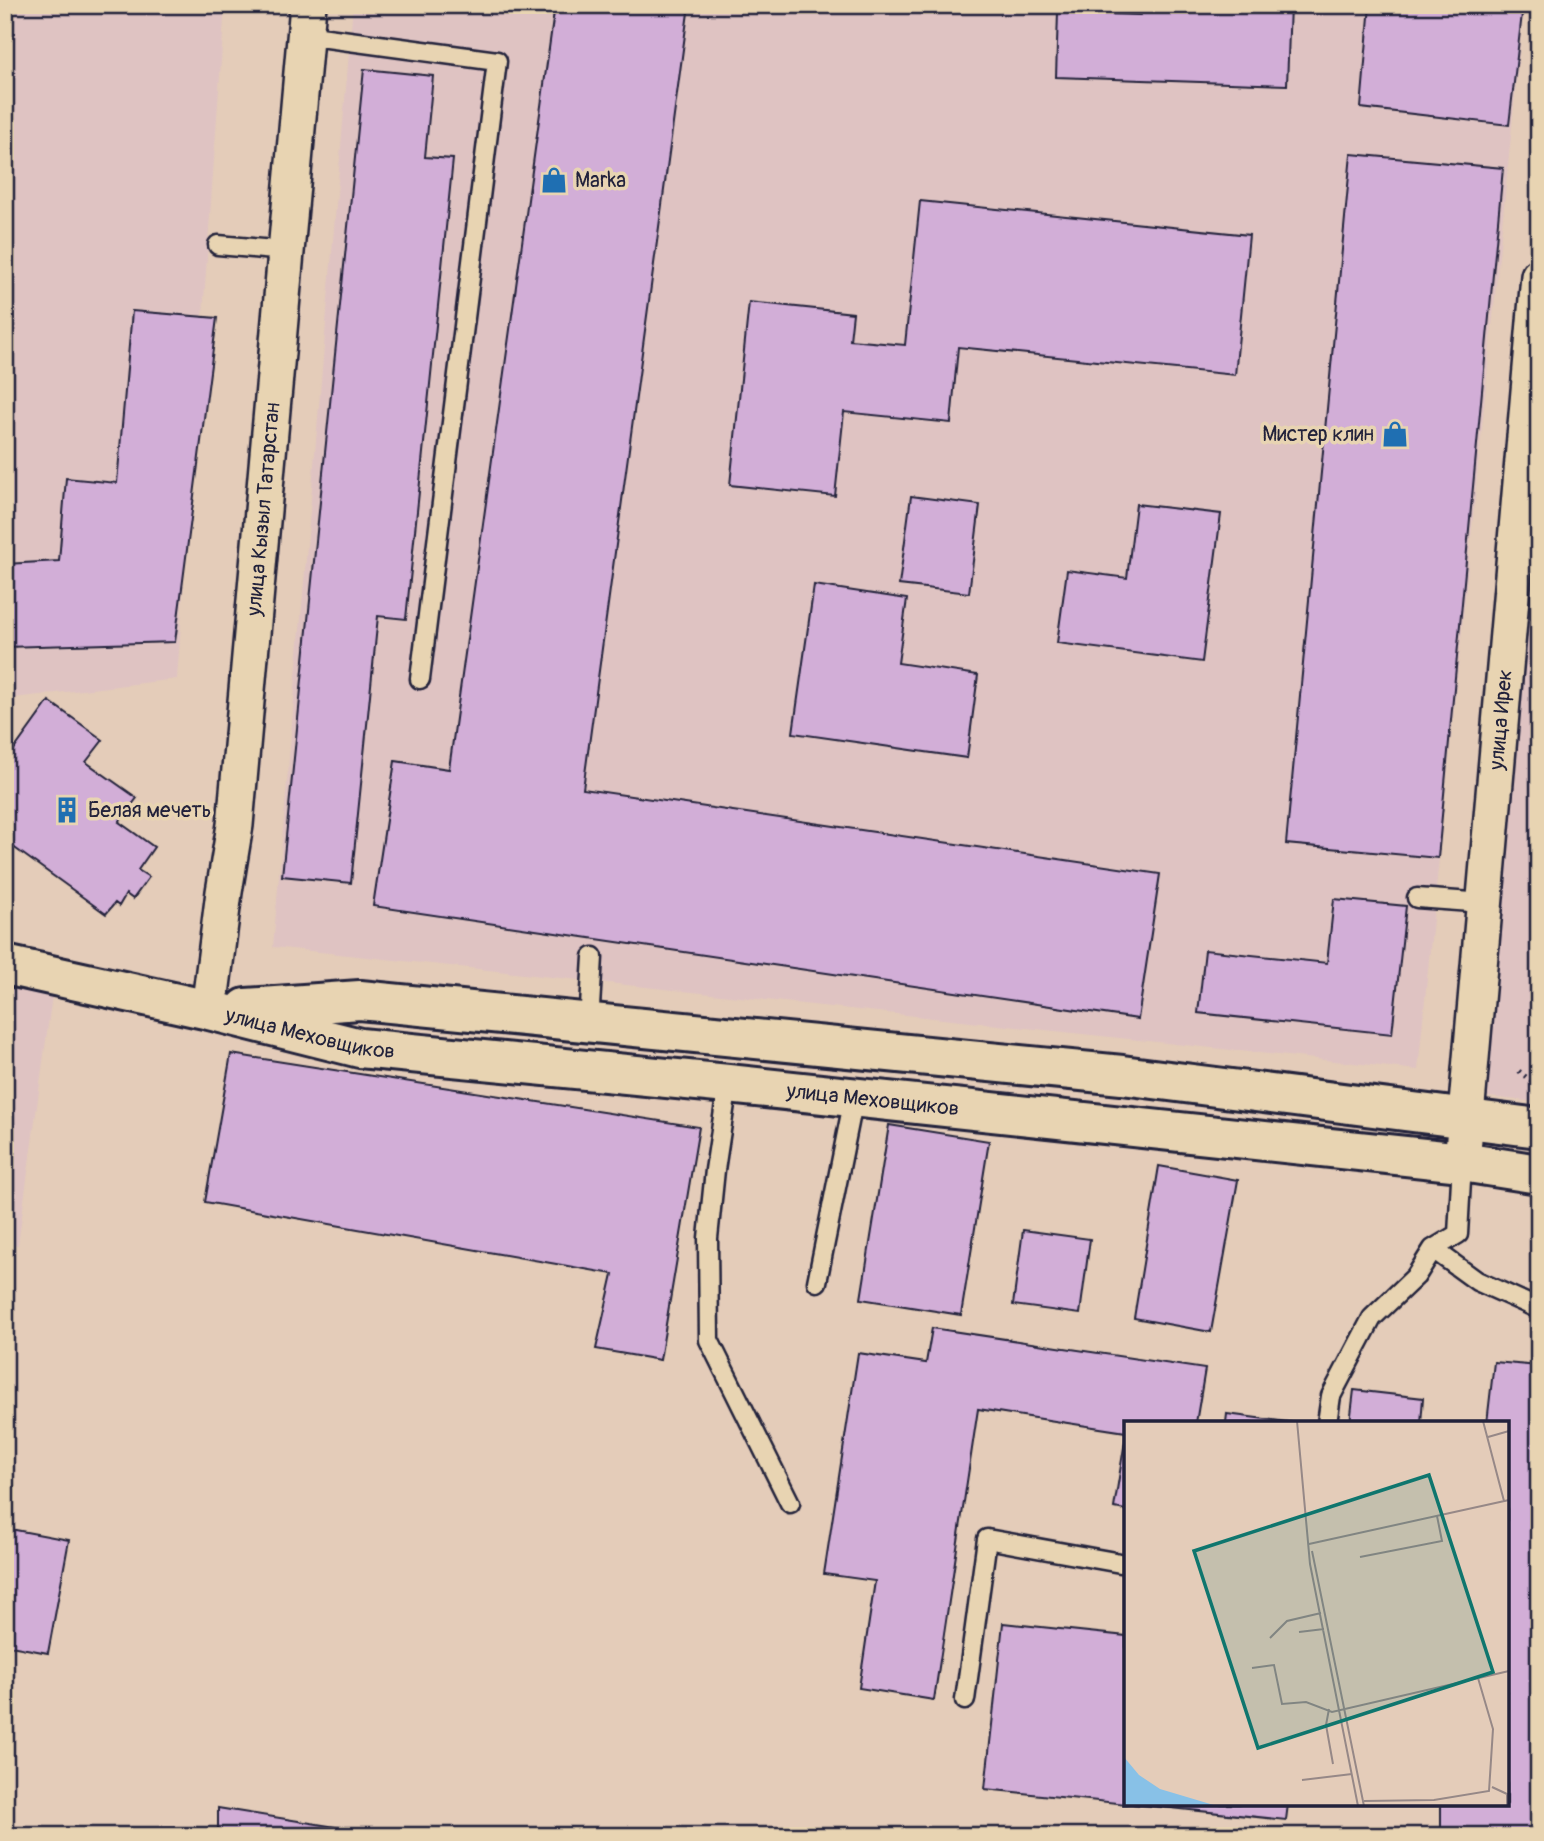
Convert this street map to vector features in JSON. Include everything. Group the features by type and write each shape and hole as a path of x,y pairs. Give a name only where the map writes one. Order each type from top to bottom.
{"main road":[{"name":"улица Меховщиков","path":"5,965 209,1010 360,1048 729,1084 1462,1162 1539,1174"},
{"name":"улица Меховщиков","path":"209,1010 360,1000 1122,1075 1539,1128"}],"street":[{"name":"улица Кызыл Татарстан","path":"209,1010 235,825 307,20"},
{"name":"улица Ирек","path":"1462,1162 1539,276"}],"lane":[{"path":"307,20 498,61 421,679"},
{"path":"218,245 286,251"},
{"path":"1417,898 1485,903"},
{"path":"589,1023 593,957"},
{"path":"729,1084 715,1170 708,1238 709,1340 790,1503"},
{"path":"817,1282 854,1098"},
{"path":"1327,1421 1331,1396 1372,1318 1416,1276 1433,1249 1458,1234 1462,1162"},
{"path":"1433,1249 1477,1281 1539,1309"},
{"path":"965,1700 987,1539 1124,1564"}],"path":[{"path":"1520,1071 1539,1087"}],"shaded area":[{"path":"5,5 225,5 177,679 5,699"},
{"path":"353,5 1524,5 1418,1070 273,947"},
{"path":"1539,351 1539,1102 1488,1097"},
{"path":"5,987 52,996 18,1245 5,1244"}],"building":[{"path":"555,5 689,5 583,789 1160,874 1138,1019 373,906 395,761 449,769"},
{"path":"1141,5 1290,5 1287,85 1056,77 1058,12 1140,15"},
{"path":"1370,5 1523,5 1509,125 1361,108"},
{"path":"364,69 433,76 425,157 453,159 406,619 378,616 351,883 282,876"},
{"path":"1351,154 1503,168 1438,858 1286,844"},
{"path":"920,201 1249,235 1235,375 958,347 951,423 844,412 835,496 730,485 749,302 853,313 850,340 905,345"},
{"path":"132,311 217,318 175,642 5,647 5,564 59,561 66,478 117,483"},
{"path":"911,496 980,505 969,593 899,585"},
{"path":"1136,504 1221,514 1202,662 1057,643 1067,570 1127,578"},
{"path":"814,585 907,599 898,663 978,675 967,758 793,733"},
{"name":"Белая мечеть","path":"49,701 103,740 86,762 137,798 119,822 154,847 138,870 149,877 133,899 126,894 119,906 115,903 106,914 5,841 5,762"},
{"path":"1334,899 1406,906 1392,1034 1198,1013 1205,950 1327,963"},
{"path":"231,1054 699,1127 660,1360 596,1349 613,1274 205,1202"},
{"path":"889,1125 989,1141 961,1315 861,1299"},
{"path":"1159,1166 1238,1180 1211,1332 1134,1318"},
{"path":"1023,1230 1090,1239 1080,1314 1013,1305"},
{"path":"932,1328 1205,1369 1196,1421 1124,1421 1124,1432 978,1409 934,1700 859,1688 875,1581 824,1574 858,1353 926,1363"},
{"path":"1494,1362 1539,1366 1539,1836 1441,1836 1441,1806 1509,1806 1509,1421 1487,1421"},
{"path":"1354,1390 1423,1398 1421,1421 1350,1421"},
{"path":"1227,1414 1280,1421 1226,1421"},
{"path":"1124,1447 1124,1510 1114,1508"},
{"path":"5,1528 69,1540 48,1653 5,1645"},
{"path":"1003,1623 1124,1636 1124,1804 985,1789"},
{"path":"1152,1806 1288,1806 1286,1820"},
{"path":"218,1808 391,1836 218,1836"}],"place":[{"name":"Marka","path":"554,180"},
{"name":"Мистер клин","path":"1395,434"},
{"name":"Белая мечеть","path":"67,810"}]}
